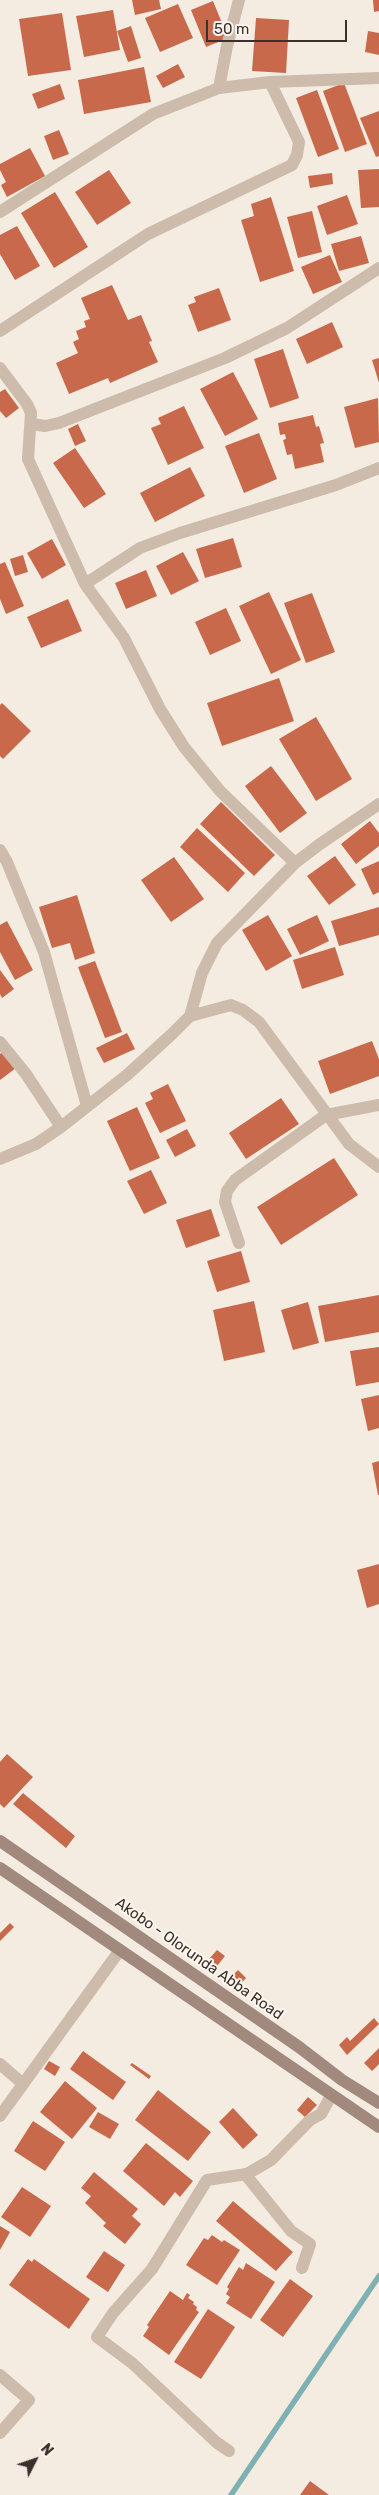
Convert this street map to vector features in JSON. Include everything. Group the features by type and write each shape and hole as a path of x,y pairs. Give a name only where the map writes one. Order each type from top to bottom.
{"main road":[{"name":"Akobo - Olorunda Abba Road","path":"0,1840 342,2080 379,2103"},
{"path":"0,1868 379,2127"},
{"path":"274,2056 286,2039"}],"street":[{"path":"219,88 227,46 239,0"},
{"path":"0,212 153,114 219,88 270,82 379,78"},
{"path":"0,331 148,234 292,165 298,155 299,142 270,82"},
{"path":"32,424 45,426 59,423 225,358 286,328 379,268"},
{"path":"0,368 27,404 32,424 27,450 28,459 85,584 124,638 160,708 184,747 220,791 296,863"},
{"path":"85,584 140,548 180,533 336,485 379,468"},
{"path":"190,1016 202,973 217,943 296,863 320,844 379,804"},
{"path":"0,850 7,862 44,952 87,1106"},
{"path":"0,1159 36,1144 61,1127 127,1075 190,1016 231,1005 243,1010 260,1022 349,1144 379,1167"},
{"path":"0,1042 26,1074 61,1127"},
{"path":"239,1243 225,1202 227,1191 235,1180 326,1114 379,1105"},
{"path":"0,2116 22,2083 120,1950"},
{"path":"0,2064 22,2083"},
{"path":"229,2451 216,2442 132,2363 97,2337 113,2313 152,2269 207,2180 257,2170 271,2160 310,2120 321,2114 331,2096"},
{"path":"244,2174 291,2231 310,2244 302,2268"},
{"path":"0,2375 29,2400 0,2433"}],"building":[{"path":"132,0 159,0 161,9 135,15"},
{"path":"373,0 379,0 379,11 374,12"},
{"path":"213,1 228,38 206,47 191,10"},
{"path":"178,4 193,38 160,52 145,18"},
{"path":"113,10 120,50 84,57 76,16"},
{"path":"62,13 71,70 28,76 19,19"},
{"path":"256,18 289,20 286,73 252,71"},
{"path":"131,26 141,58 128,62 117,31"},
{"path":"368,31 379,33 379,55 365,52"},
{"path":"178,64 185,77 163,88 156,76"},
{"path":"144,67 151,102 84,114 78,80"},
{"path":"344,83 367,144 345,152 323,91"},
{"path":"60,84 65,99 38,109 32,94"},
{"path":"317,90 339,149 318,157 296,98"},
{"path":"379,111 379,156 376,157 360,118"},
{"path":"59,130 69,154 53,160 44,136"},
{"path":"30,148 45,176 7,197 1,185 6,182 0,170 0,164"},
{"path":"379,169 379,207 361,208 358,170"},
{"path":"109,170 131,203 97,225 75,192"},
{"path":"332,173 333,184 310,188 308,176"},
{"path":"55,192 88,247 54,268 21,213"},
{"path":"347,195 358,224 327,235 317,206"},
{"path":"271,197 294,271 260,282 241,220 254,216 251,204"},
{"path":"312,211 322,252 298,258 287,217"},
{"path":"17,226 40,266 15,280 0,254 0,235"},
{"path":"361,236 369,263 339,271 331,244"},
{"path":"330,255 342,282 313,294 301,267"},
{"path":"112,285 128,320 141,315 152,341 149,342 158,362 110,383 108,378 69,394 56,363 78,353 73,342 79,339 76,331 86,327 84,321 90,319 81,298"},
{"path":"219,288 231,320 198,332 188,305 196,302 194,297"},
{"path":"332,322 343,347 307,364 296,339"},
{"path":"283,349 299,398 270,408 254,359"},
{"path":"379,358 379,383 372,360"},
{"path":"233,372 258,419 225,436 200,389"},
{"path":"5,389 19,408 6,418 0,411 0,392"},
{"path":"378,398 379,442 355,448 344,407"},
{"path":"184,406 204,448 168,465 151,428 161,424 158,418"},
{"path":"313,415 316,427 319,426 324,443 320,444 324,462 295,469 292,454 287,455 283,440 286,439 285,434 280,435 278,423"},
{"path":"78,424 86,441 75,446 68,429"},
{"path":"259,433 277,479 244,493 225,446"},
{"path":"75,448 106,494 84,508 53,463"},
{"path":"190,467 205,496 155,522 140,493"},
{"path":"233,538 242,567 205,578 196,549"},
{"path":"52,539 66,565 42,579 27,553"},
{"path":"183,552 199,581 171,595 156,566"},
{"path":"23,555 28,572 15,576 10,559"},
{"path":"5,562 24,606 6,614 0,599 0,564"},
{"path":"146,570 157,596 126,609 115,583"},
{"path":"269,592 301,660 271,674 239,606"},
{"path":"312,593 335,652 306,663 284,603"},
{"path":"68,599 82,631 41,648 27,617"},
{"path":"226,608 241,641 210,655 195,622"},
{"path":"279,678 294,721 222,746 207,703"},
{"path":"2,703 31,731 3,759 0,756 0,705"},
{"path":"316,717 352,779 316,801 279,739"},
{"path":"271,766 307,813 280,833 245,786"},
{"path":"221,802 275,855 254,876 200,824"},
{"path":"370,821 379,833 379,846 356,864 341,844"},
{"path":"197,828 245,873 228,892 180,847"},
{"path":"335,856 356,885 329,905 307,876"},
{"path":"174,857 204,899 171,922 141,880"},
{"path":"379,861 379,892 373,895 361,869"},
{"path":"77,895 95,953 75,960 70,943 52,948 39,907"},
{"path":"379,907 379,935 339,946 331,921"},
{"path":"268,915 292,956 266,971 242,930"},
{"path":"317,915 329,941 300,955 287,929"},
{"path":"7,921 33,970 15,980 0,952 0,925"},
{"path":"335,947 344,975 302,989 293,960"},
{"path":"95,961 122,1032 105,1038 78,967"},
{"path":"0,970 14,989 2,998 0,994"},
{"path":"127,1033 135,1049 104,1063 96,1048"},
{"path":"372,1041 379,1059 379,1076 330,1094 318,1061"},
{"path":"3,1052 16,1068 0,1080 0,1054"},
{"path":"168,1084 186,1121 160,1133 145,1103 153,1099 150,1093"},
{"path":"281,1098 299,1124 246,1159 229,1133"},
{"path":"137,1107 160,1158 130,1171 107,1121"},
{"path":"187,1129 196,1146 175,1157 166,1140"},
{"path":"334,1158 358,1195 281,1245 257,1207"},
{"path":"151,1170 167,1203 144,1214 127,1181"},
{"path":"211,1209 220,1236 186,1248 176,1220"},
{"path":"241,1251 250,1282 217,1292 207,1261"},
{"path":"379,1295 379,1332 325,1342 318,1306"},
{"path":"254,1301 265,1352 224,1361 213,1310"},
{"path":"308,1302 319,1343 293,1350 281,1310"},
{"path":"379,1347 379,1382 356,1386 350,1351"},
{"path":"379,1395 379,1428 368,1431 361,1399"},
{"path":"379,1461 379,1495 378,1495 372,1463"},
{"path":"379,1564 379,1604 367,1608 357,1570"},
{"path":"7,1754 33,1777 4,1808 0,1804 0,1762"},
{"path":"23,1793 75,1836 66,1848 13,1804"},
{"path":"10,1923 14,1927 0,1941 0,1933"},
{"path":"217,1950 225,1956 217,1966 209,1959"},
{"path":"238,1970 246,1978 239,1986 231,1977"},
{"path":"374,2018 379,2024 347,2055 339,2045 347,2037 350,2041"},
{"path":"379,2048 379,2064 372,2071 364,2063"},
{"path":"83,2051 126,2082 113,2100 70,2069"},
{"path":"49,2061 60,2067 55,2076 44,2069"},
{"path":"132,2063 151,2076 149,2079 130,2065"},
{"path":"65,2081 97,2108 72,2139 40,2112"},
{"path":"158,2090 211,2132 188,2161 135,2120"},
{"path":"308,2097 317,2105 305,2117 297,2110"},
{"path":"233,2108 258,2135 243,2149 219,2122"},
{"path":"98,2112 119,2124 110,2139 89,2127"},
{"path":"33,2121 65,2142 45,2171 14,2151"},
{"path":"146,2143 193,2181 180,2197 175,2192 164,2206 123,2171"},
{"path":"94,2172 138,2209 132,2216 141,2224 125,2244 103,2226 106,2223 85,2203 91,2196 81,2188"},
{"path":"22,2187 51,2206 30,2237 1,2217"},
{"path":"233,2201 293,2252 276,2271 216,2221"},
{"path":"0,2226 10,2232 0,2250"},
{"path":"212,2235 240,2250 217,2285 186,2265 204,2238 208,2240"},
{"path":"104,2251 125,2265 108,2292 86,2277"},
{"path":"28,2259 32,2262 34,2259 90,2299 69,2329 9,2285"},
{"path":"246,2263 275,2282 251,2319 226,2303 230,2297 226,2294 229,2289 227,2287 239,2267 243,2270"},
{"path":"290,2279 313,2296 283,2337 260,2320"},
{"path":"170,2291 183,2300 187,2293 190,2295 188,2298 194,2302 193,2304 197,2307 196,2310 199,2312 169,2355 143,2336 149,2327 147,2325"},
{"path":"208,2309 235,2327 201,2379 174,2362"},
{"path":"310,2481 329,2495 300,2495"}],"waterway":[{"path":"231,2495 379,2276"}]}
